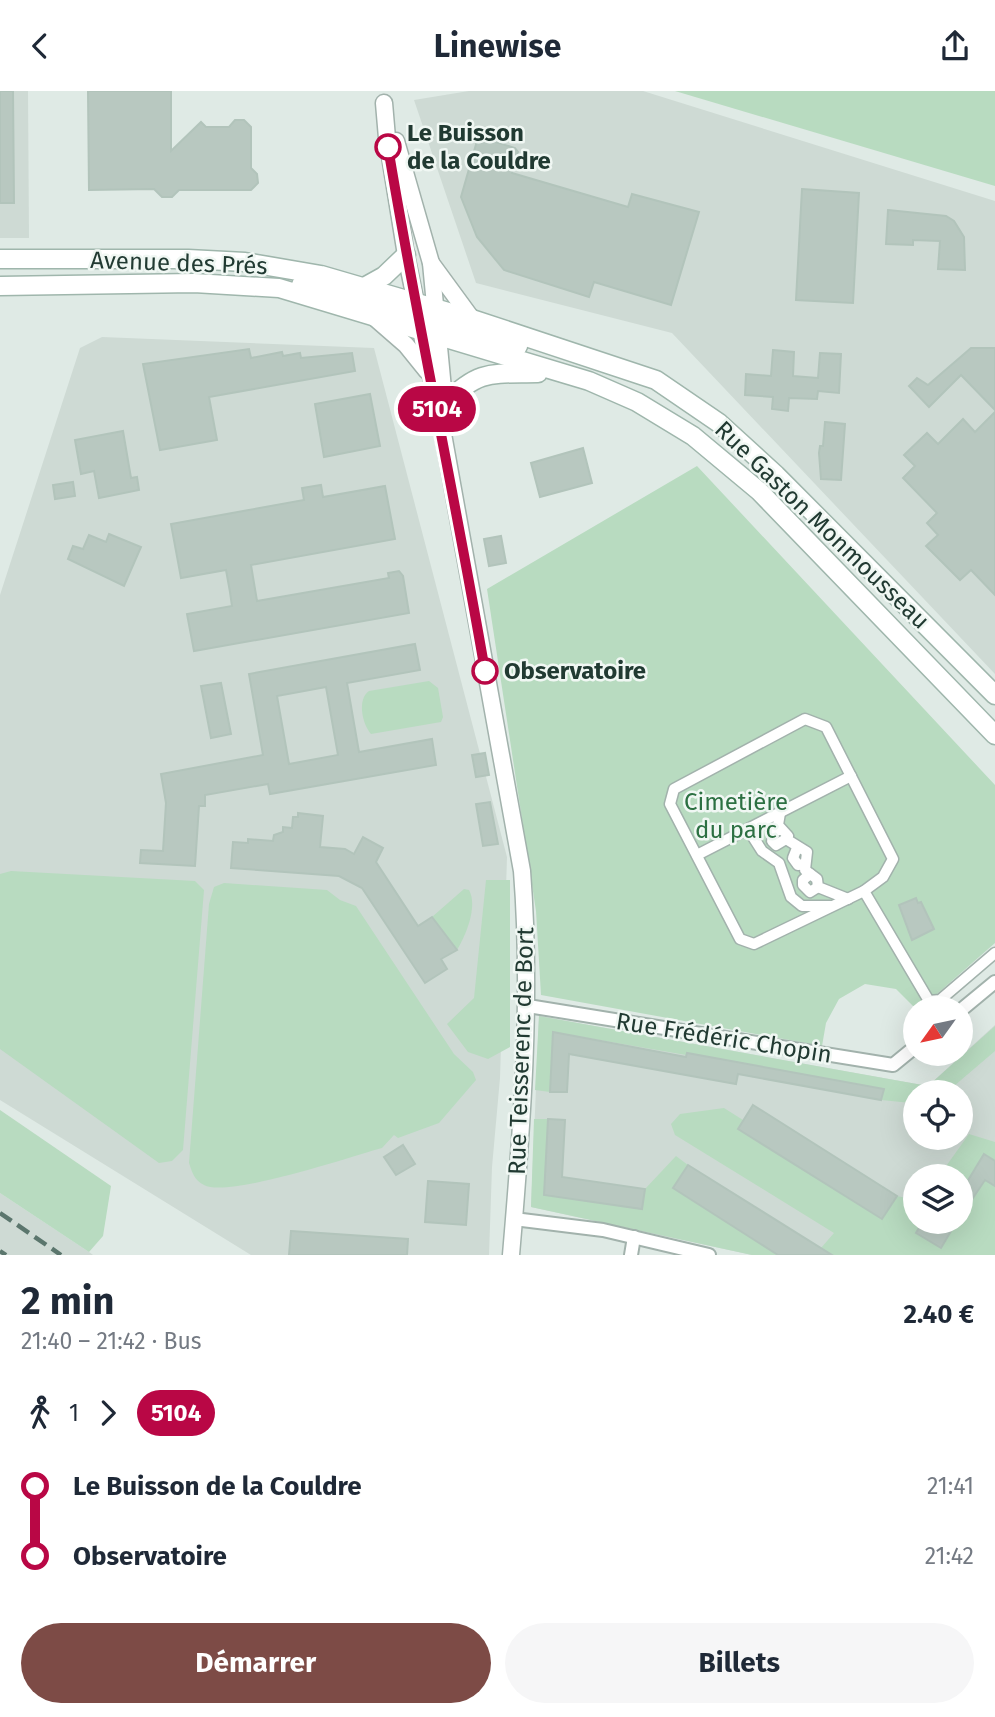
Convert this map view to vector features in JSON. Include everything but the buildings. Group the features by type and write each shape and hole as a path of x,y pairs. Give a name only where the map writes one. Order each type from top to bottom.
{"main road":[{"path":"366,286 384,276 406,255"},
{"name":"Avenue des Prés","path":"0,259 188,259 245,262 366,286 428,321"},
{"path":"279,288 285,282 332,291 557,357 566,349"},
{"name":"Avenue des Prés","path":"0,286 194,283 279,288 375,318 428,321"},
{"name":"Rue Gaston Monmousseau","path":"428,321 472,319 656,380 719,423 786,484 995,695"},
{"path":"428,321 555,373"},
{"path":"446,403 460,389 484,374 555,373"},
{"name":"Rue Gaston Monmousseau","path":"555,373 589,381 637,402 693,436 759,491 995,735"}],"street":[{"path":"383,97 406,255 428,321"},
{"path":"383,97 430,263 428,321"},
{"path":"430,263 472,319"},
{"path":"375,318 406,345 429,373"},
{"name":"Rue Teisserenc de Bort","path":"428,321 429,373 443,433 522,871 528,942 527,1006 511,1255"},
{"name":"Rue Teisserenc de Bort","path":"428,321 446,403 443,433"},
{"path":"805,719 827,727 851,776 893,859 883,877 864,891 754,944 740,939 670,804 674,789 805,719"},
{"path":"697,855 851,776"},
{"path":"780,813 783,835 797,848 793,858 798,865 804,864 805,870 810,874 803,880 803,885 810,892 818,887 848,899"},
{"path":"748,829 762,851 783,869 791,897 802,906 834,906"},
{"path":"864,891 929,1001 940,1000 995,953"},
{"path":"973,1000 995,982"},
{"name":"Rue Frédéric Chopin","path":"527,1006 893,1065 903,1057"},
{"path":"514,1219 634,1237 709,1255"},
{"path":"631,1255 634,1237"}],"shaded area":[{"path":"0,91 28,91 29,238 0,238"},
{"path":"469,91 643,91 995,201 995,674 672,333 476,283 414,100"},
{"path":"102,337 374,348 507,857 500,1078 492,1167 489,1255 251,1255 0,1100 0,595 80,348"},
{"path":"539,1016 903,1082 903,1150 973,1150 973,1080 935,1080 950,1066 973,1066 973,1045 995,1025 995,1255 752,1255 531,1207"},
{"path":"0,1193 89,1252 93,1255 0,1255"}],"green space":[{"path":"675,91 995,91 995,186"},
{"name":"Cimetière du parc","path":"697,466 995,785 995,943 935,996 903,996 896,989 865,984 839,999 826,1023 822,1046 541,995 536,911 487,589"},
{"path":"429,681 438,688 443,717 441,722 371,734 362,712 363,700 369,691"},
{"path":"11,871 195,881 204,890 183,1150 172,1161 159,1163 0,1049 0,874"},
{"path":"486,880 510,880 510,1047 488,1059 468,1052 447,1024 474,998"},
{"path":"224,883 327,890 340,900 356,906 454,1054 473,1072 476,1080 439,1123 398,1138 394,1135 382,1148 263,1181 217,1188 198,1181 189,1163 209,904 214,887"},
{"path":"464,889 469,890 472,912 457,950 432,917"},
{"path":"539,1016 903,1082 903,1102 881,1100 883,1089 553,1032 550,1092 535,1090"},
{"path":"995,1026 995,1051 961,1080 935,1080 950,1066 973,1066 973,1046"},
{"path":"724,1108 743,1120 738,1129 882,1219 897,1196 903,1197 903,1234 973,1234 973,1164 948,1164 958,1150 973,1150 973,1135 995,1142 995,1255 832,1255 821,1248 834,1233 675,1135 671,1124 680,1114"},
{"path":"0,1110 111,1186 103,1236 89,1252 0,1193"},
{"path":"534,1119 548,1119 545,1195 642,1209 645,1189 676,1156 688,1165 674,1189 778,1255 752,1255 531,1207"}],"railway":[{"path":"0,1213 61,1255"},
{"path":"0,1251 6,1255"}],"bus line":[{"name":"5104","path":"388,147 485,671"}],"place":[{"name":"Le Buisson de la Couldre","path":"388,147"},
{"name":"Observatoire","path":"485,671"}]}
